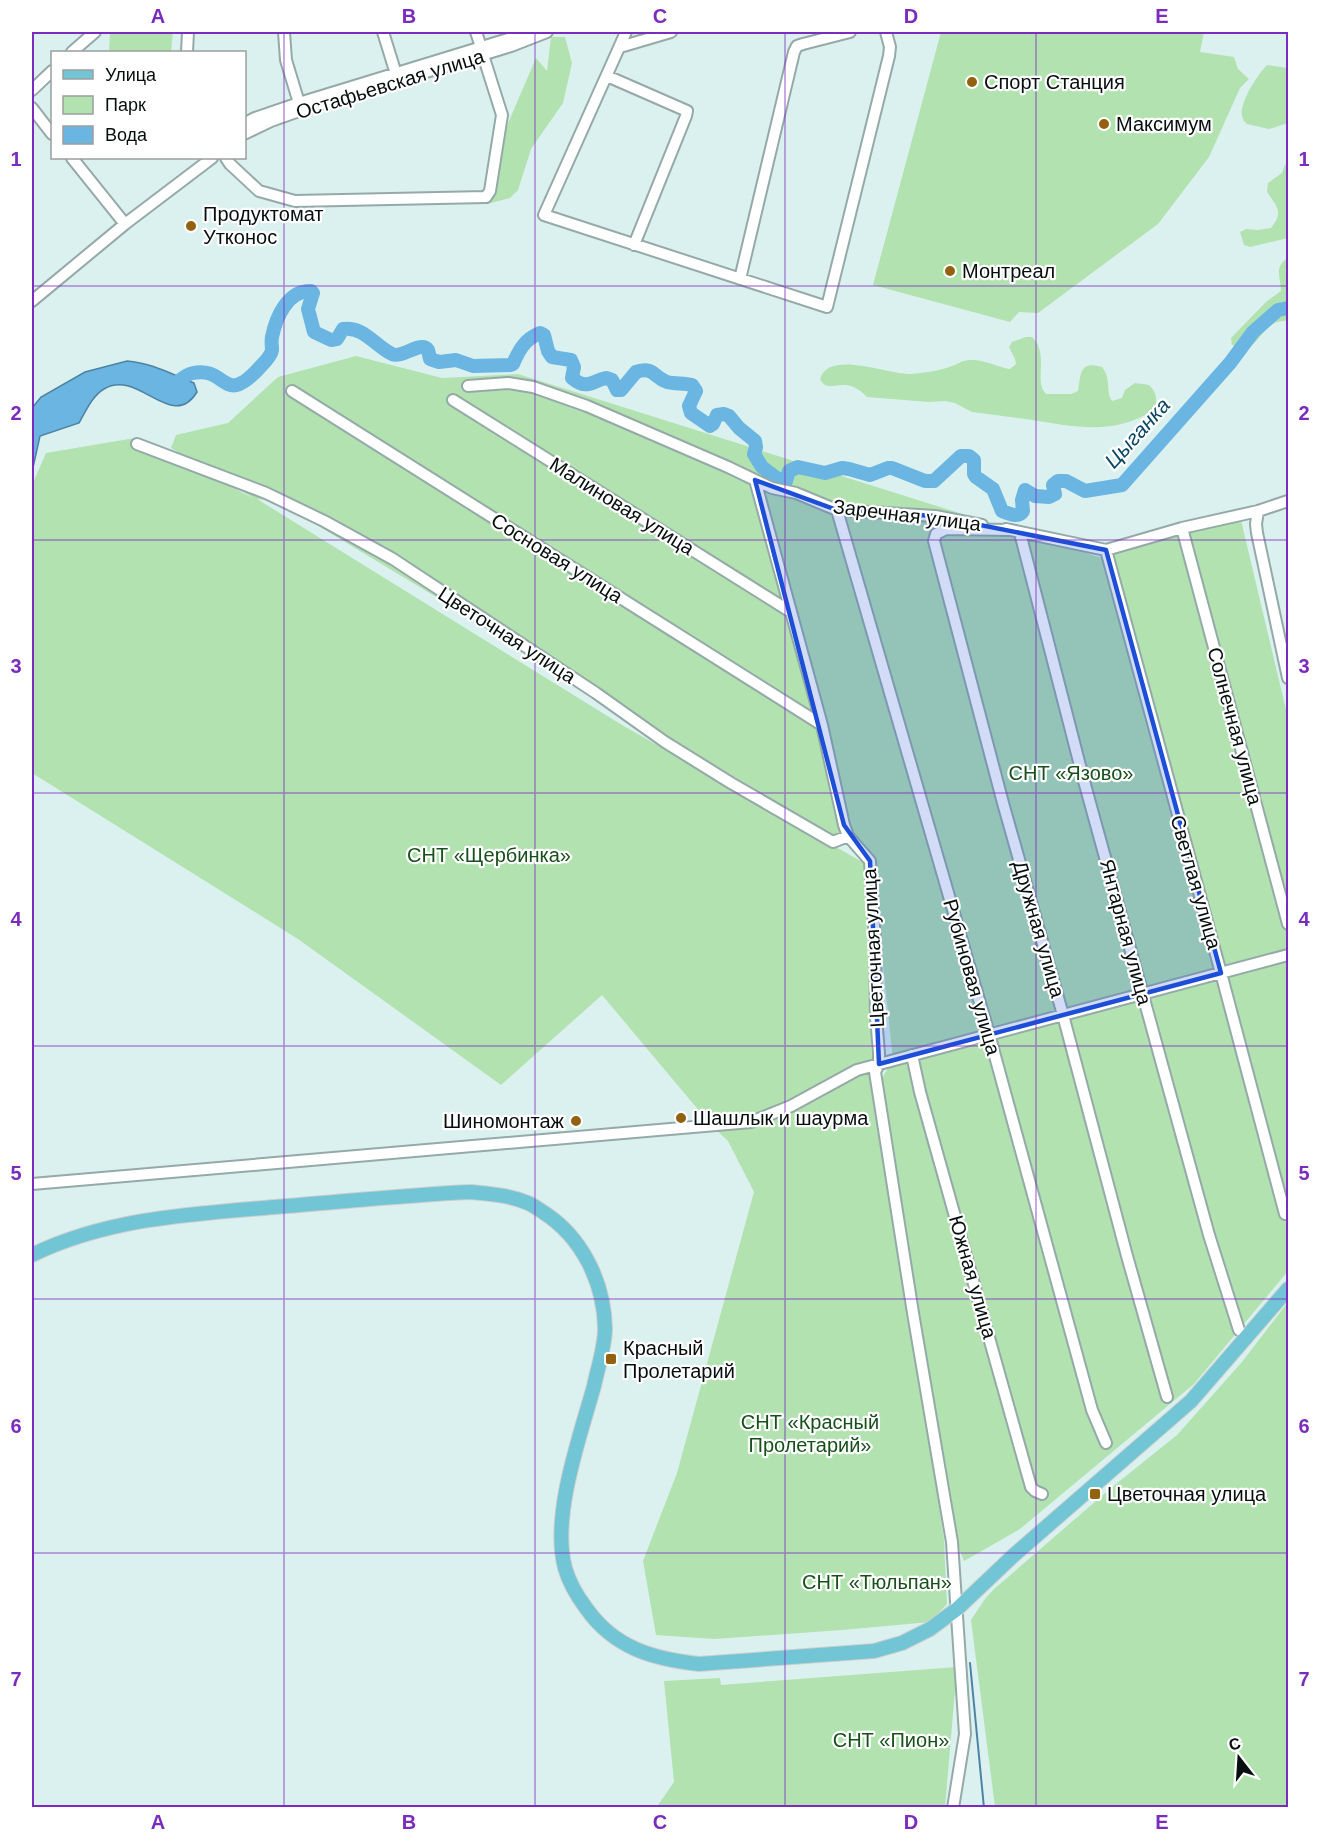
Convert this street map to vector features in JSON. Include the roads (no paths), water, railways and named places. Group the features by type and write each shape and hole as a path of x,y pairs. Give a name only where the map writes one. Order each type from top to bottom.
{"main road":[{"path":"32,1255 102,1228 160,1217 470,1192 501,1195 529,1203 555,1220 576,1241 593,1270 602,1299 605,1329 600,1363 563,1508 561,1542 565,1568 576,1594 594,1620 610,1635 632,1649 672,1661 699,1664 874,1651 902,1643 930,1629 957,1609 1014,1555 1191,1401 1288,1289"}],"street":[{"path":"73,51 95,32"},
{"path":"187,51 188,32"},
{"path":"284,32 286,60 299,103"},
{"path":"383,32 396,74"},
{"path":"227,159 260,191 295,201 486,197 490,191 502,115 476,32"},
{"name":"Остафьевская улица","path":"246,123 299,103 396,74 523,42 547,32"},
{"path":"626,32 544,215 827,307 889,56 890,47 886,32"},
{"path":"620,47 671,32"},
{"path":"740,279 794,52 797,46 850,32"},
{"name":"Остафьевская улица","path":"246,133 302,110 482,51"},
{"path":"32,90 51,72"},
{"path":"607,75 687,111 634,244"},
{"path":"32,108 51,133"},
{"path":"73,159 125,224"},
{"path":"32,301 125,224 211,159"},
{"name":"Заречная улица","path":"468,386 508,383 533,387 587,406 772,488 796,493 837,510 935,516 1106,550 1182,528 1258,511 1288,501"},
{"name":"Сосновая улица","path":"292,391 822,725"},
{"name":"Малиновая улица","path":"453,400 791,612"},
{"name":"Цветочная улица","path":"136,444 266,494 324,521 393,560 596,693 665,742 739,788 833,842 848,836 870,861 879,1064 875,1072 952,1542 965,1734 953,1808"},
{"path":"755,480 822,725 848,836"},
{"name":"Рубиновая улица","path":"837,510 989,1034 1092,1410 1106,1443"},
{"path":"1258,511 1257,533 1288,678"},
{"name":"Солнечная улица","path":"1182,528 1288,924"},
{"name":"Дружная улица","path":"1015,531 946,530 936,534 934,541 1003,803 1167,1397"},
{"name":"Янтарная улица","path":"1015,531 1209,1234 1239,1330"},
{"name":"Светлая улица","path":"1106,550 1285,1214"},
{"path":"32,1184 751,1122 791,1106 857,1070 1288,955"},
{"name":"Южная улица","path":"912,1055 920,1092 1031,1486 1042,1494"}],"water":[{"path":"127,361 153,366 194,383 197,392 187,403 177,406 166,404 129,386 117,385 104,389 93,400 79,423 40,436 32,472 32,408 41,397 85,372"}],"waterway":[{"name":"Цыганка","path":"170,388 183,377 193,373 204,372 232,385 249,378 264,363 272,350 274,329 284,306 296,295 311,291 313,293 308,309 314,332 331,340 337,339 343,329 350,329 363,333 386,351 396,355 421,347 428,350 430,359 439,362 456,360 473,366 510,365 513,364 526,342 540,333 544,335 552,357 571,360 574,367 572,378 581,384 589,384 606,378 612,380 617,390 621,390 636,372 646,370 667,382 692,385 696,391 689,406 691,413 710,426 717,415 729,416 755,441 754,454 762,467 782,482 786,481 789,471 798,467 825,473 842,468 870,475 892,468 925,481 934,481 961,456 969,456 974,460 974,474 993,489 1002,511 1016,515 1023,511 1022,500 1025,490 1035,496 1049,497 1055,494 1053,485 1058,481 1066,481 1085,491 1122,485 1230,363 1253,332 1278,310 1288,308"},
{"path":"970,1663 984,1808"}],"place":[{"name":"Спорт Станция","path":"972,82"},
{"name":"Максимум","path":"1104,124"},
{"name":"Продуктомат Утконос","path":"191,226"},
{"name":"Монтреал","path":"950,271"},
{"name":"Шашлык и шаурма","path":"681,1118"},
{"name":"Шиномонтаж","path":"576,1121"},
{"name":"Красный Пролетарий","path":"611,1359"},
{"name":"Цветочная улица","path":"1095,1494"}],"park label":[{"name":"СНТ «Язово»","path":"1071,773"},
{"name":"СНТ «Щербинка»","path":"489,855"},
{"name":"СНТ «Красный Пролетарий»","path":"810,1434"},
{"name":"СНТ «Тюльпан»","path":"877,1582"},
{"name":"СНТ «Пион»","path":"891,1740"}]}
